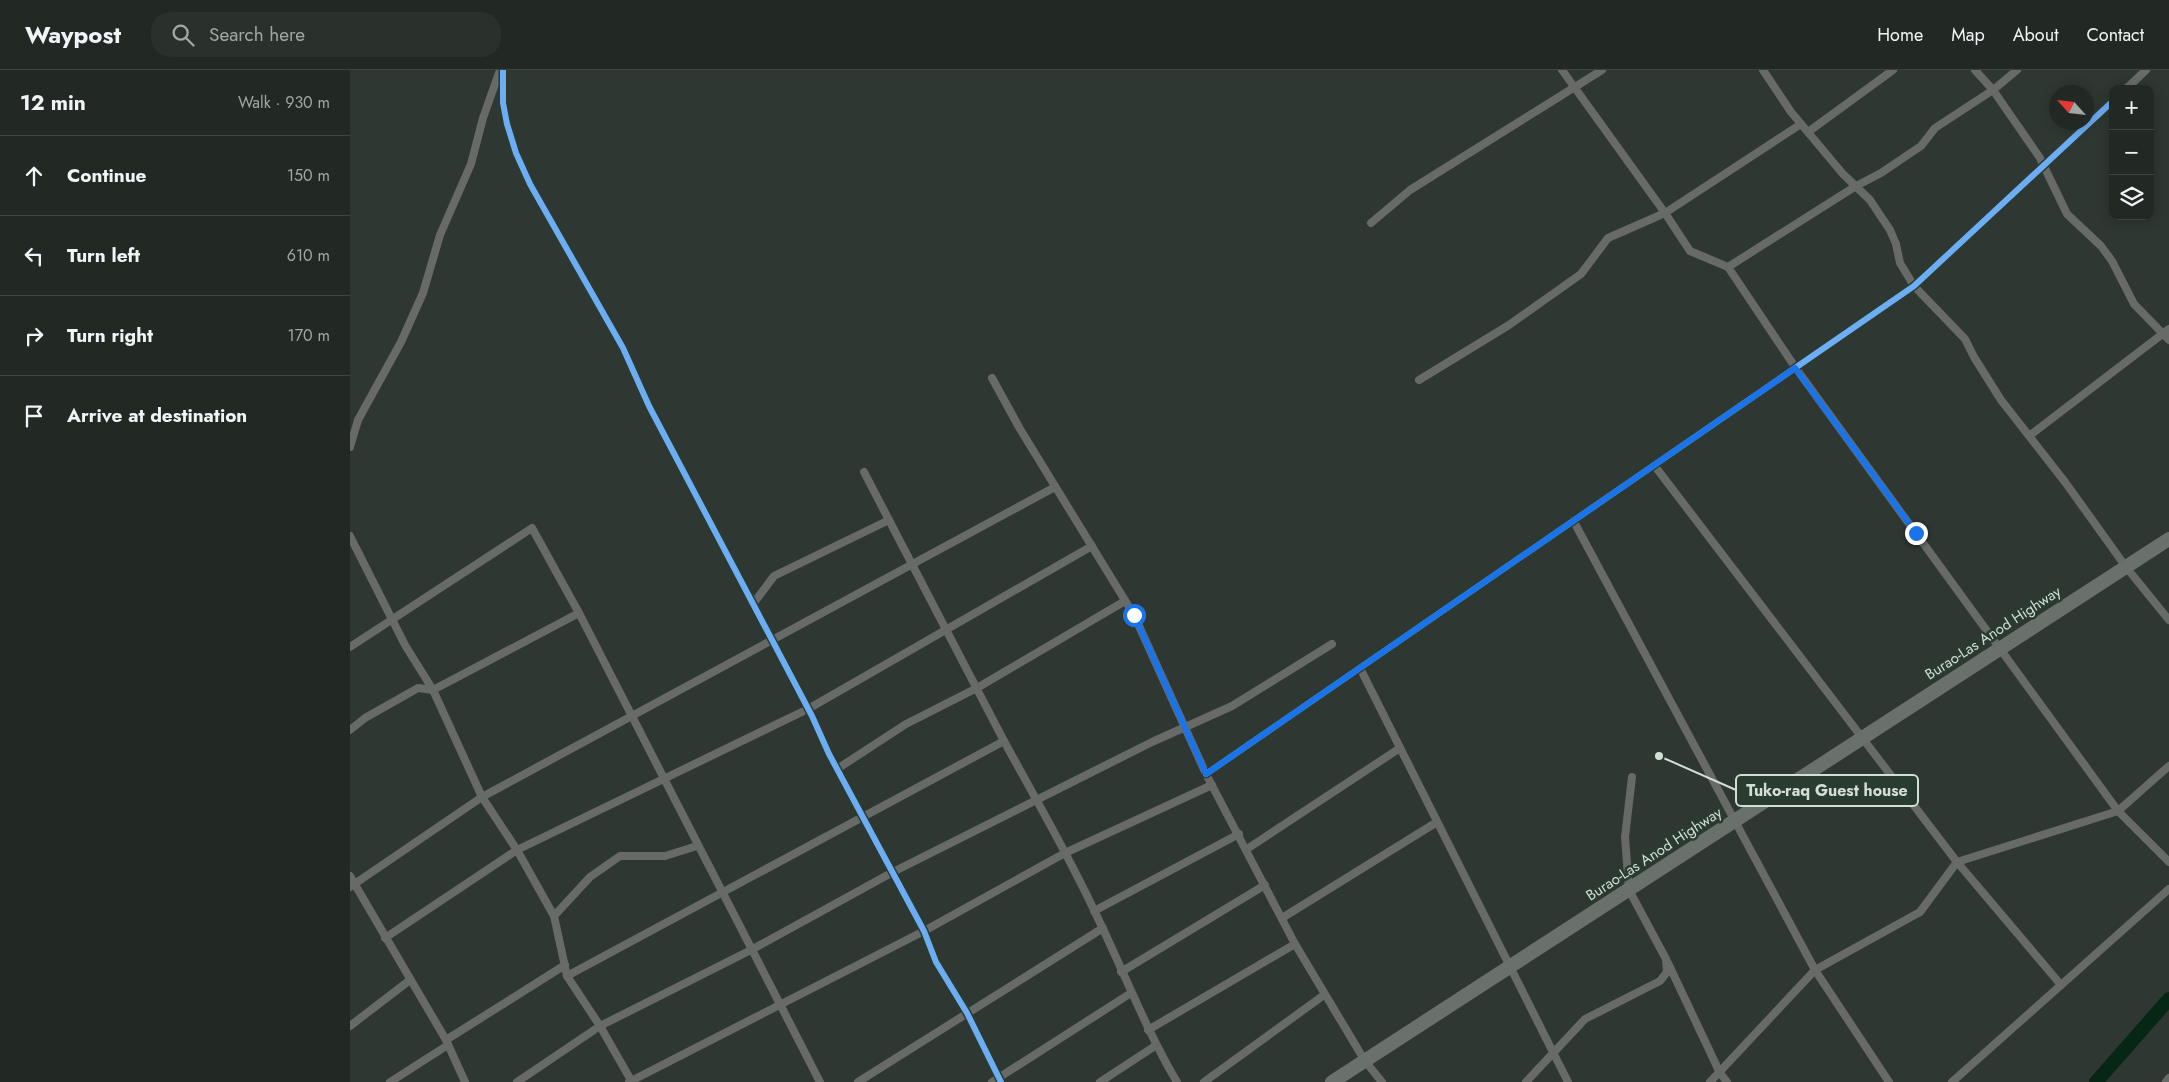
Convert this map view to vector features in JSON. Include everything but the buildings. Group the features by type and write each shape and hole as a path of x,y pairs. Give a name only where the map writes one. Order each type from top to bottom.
{"highway":[{"name":"Burao-Las Anod Highway","path":"1332,1082 2169,539"}],"street":[{"path":"350,447 358,420 401,342 423,292 440,235 471,164 483,118 502,70"},
{"path":"502,70 503,103 508,124 516,153 530,184 623,348 649,406 808,709 837,769 924,931 936,962 967,1014 997,1081 1131,993"},
{"path":"1562,70 1665,213 1690,251 1728,267 1795,368 2118,811 2169,862"},
{"path":"1371,223 1410,190 1602,70"},
{"path":"1763,70 1801,124 1870,200 1890,230 1900,263 1914,286 1965,339 2001,400 2065,482 2126,567 2169,620"},
{"path":"1808,132 1893,70"},
{"path":"1976,70 1993,90 2044,166 2067,214 2101,246 2112,261 2134,304 2166,331 2169,340"},
{"path":"1728,267 1856,186 1881,173 1921,146 1935,128 1993,90 2017,70"},
{"path":"2130,85 2146,70"},
{"path":"1206,774 1914,286 2109,105"},
{"path":"1419,380 1509,325 1581,274 1608,238 1665,213 1801,124"},
{"path":"2029,436 2166,331"},
{"path":"992,378 1020,429 1125,601 1206,774 1247,849 1295,944 1324,995 1365,1060 1382,1082"},
{"path":"1654,465 1957,862 2061,985"},
{"path":"864,472 1004,741 1065,853 1103,928 1155,1046 1177,1082"},
{"path":"352,886 482,797 1055,487"},
{"path":"753,604 774,576 889,520"},
{"path":"1573,520 1816,970 1889,1082"},
{"path":"350,647 532,528 579,613 750,950 782,1006 820,1082"},
{"path":"350,536 392,620 433,690 482,797 517,850 554,916 567,976 600,1026 631,1082 782,1006 924,931 1065,853 1212,785"},
{"path":"385,938 517,850 808,709 1092,546"},
{"path":"837,769 906,724 977,688 1125,601"},
{"path":"350,730 366,718 418,688 433,690 579,613"},
{"path":"517,1082 600,1026 750,950 893,872 1185,727 1232,706 1332,644"},
{"path":"1360,668 1568,1082"},
{"path":"567,976 1004,741"},
{"path":"1247,849 1400,748"},
{"path":"1710,1082 1816,970 1920,912 1957,862 2118,811 2169,766"},
{"path":"1632,777 1625,836 1630,890 1666,958 1720,1073 1727,1082"},
{"path":"1282,918 1437,822"},
{"path":"1094,911 1239,834"},
{"path":"554,916 590,877 620,856 666,856 697,846"},
{"path":"350,876 352,886 447,1043 465,1082"},
{"path":"1121,972 1265,884"},
{"path":"1952,1082 2169,889"},
{"path":"858,1082 1103,928"},
{"path":"1148,1030 1295,944"},
{"path":"1526,1082 1585,1019 1660,980 1667,972 1666,958"},
{"path":"390,1082 565,965"},
{"path":"350,1026 410,980"},
{"path":"1204,1082 1324,995"},
{"path":"1100,1082 1155,1046"},
{"path":"2166,1082 2169,1078"}],"waterway":[{"path":"2096,1082 2169,999"}],"cycle path":[{"path":"503,70 503,103 507,124 516,153 530,184 623,348 649,406 812,716 829,754 924,931 936,962 967,1013 1001,1082"},
{"path":"1206,774 1914,286 2109,105"}],"place":[{"name":"Tuko-raq Guest house","path":"1659,756"}],"route":[{"path":"1134,615 1206,774 1795,368 1916,533"}]}
